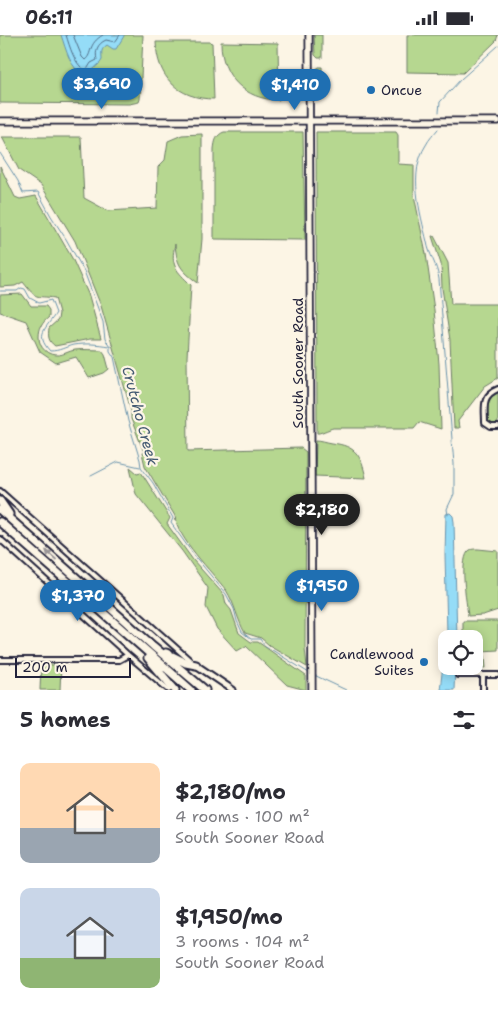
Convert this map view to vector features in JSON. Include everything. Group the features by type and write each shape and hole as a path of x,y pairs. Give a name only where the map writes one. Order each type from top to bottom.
{"highway":[{"path":"0,501 16,525"},
{"path":"0,510 205,690"},
{"path":"0,521 191,690"},
{"path":"0,529 30,549"},
{"path":"135,642 175,690"},
{"path":"153,646 186,663 196,665"}],"main road":[{"name":"South Sooner Road","path":"309,35 312,690"},
{"path":"0,121 498,121"}],"street":[{"path":"498,389 491,392 485,402 487,425 498,427"},
{"path":"0,491 196,665 233,690"},
{"path":"0,539 169,690"},
{"path":"0,660 119,661 128,655"},
{"path":"483,690 483,675 498,675"}],"green space":[{"path":"0,35 143,35 139,102 129,104 0,103"},
{"path":"314,35 322,35 322,58 318,58 315,55"},
{"path":"407,35 498,35 496,41 463,73 407,72"},
{"path":"156,42 212,43 214,99 190,95 172,84 160,66"},
{"path":"221,42 278,43 279,100 256,96 237,84 225,65"},
{"path":"322,67 322,93 315,89 315,70"},
{"path":"224,132 303,132 305,240 214,239 214,149 216,139"},
{"path":"316,132 396,132 398,135 398,164 414,165 414,195 426,254 434,310 439,364 441,429 419,422 414,428 333,428 317,433"},
{"path":"202,134 202,239 198,283 180,266 175,244 173,258 178,271 191,285 187,357 188,451 301,448 306,452 305,648 307,667 269,645 261,638 245,633 226,590 196,555 182,534 175,516 145,466 142,453 144,452 131,419 131,410 101,306 75,241 41,185 19,170 2,137 81,137 84,198 108,211 157,208 158,167 165,160 168,141 182,135"},
{"path":"0,166 15,197 20,199 36,196 72,258 89,296 101,339 90,339 55,346 50,340 49,328 58,320 59,313 55,298 34,295 23,282 15,286 0,287"},
{"path":"432,236 434,236 448,263 451,304 498,304 498,378 485,386 458,421 459,428 454,428 450,340 442,288 441,264"},
{"path":"22,294 31,306 46,306 49,310 49,317 41,326 39,334 39,341 45,351 59,355 75,350 102,350 109,369 104,373 89,378 76,357 56,363 40,352 26,321 0,312 0,295"},
{"path":"498,393 498,426 493,426 488,423 488,405 491,398"},
{"path":"316,440 340,444 352,449 362,463 366,478 315,476"},
{"path":"130,467 137,473 141,472 170,518 167,524 193,560 224,595 239,633 251,642 258,642 306,676 306,690 287,685 246,646 237,651 217,629 206,607 208,588 182,551 136,494"},
{"path":"470,550 498,551 498,610 483,615 468,616 464,562 466,554"},
{"path":"463,621 498,621 498,650 483,651 483,630 463,630"},
{"path":"483,654 485,656 486,668 483,668"},
{"path":"41,665 61,665 60,690 40,690"}],"water":[{"path":"61,35 124,36 116,49 107,45 103,48 101,62 92,73 85,76 72,64"},
{"path":"450,513 453,516 457,630 447,630 446,514"},
{"path":"442,675 455,675 454,690 440,690"}],"waterway":[{"path":"439,112 440,102 461,79 498,46"},
{"path":"438,129 421,156 418,168 417,193 428,247 439,279 454,464 454,494 447,509 448,515"},
{"name":"Crutcho Creek","path":"0,153 18,181 23,193 38,192 84,271 103,322 105,339 114,357 128,421 141,467 153,483 173,518 171,523 193,554 226,594 234,609 242,632 251,639 260,639 264,645 309,673"},
{"path":"0,291 17,291 21,288 25,289 30,298 39,303 51,300 56,313 42,335 45,345 50,351 78,344 109,346"},
{"path":"91,476 118,462 140,467"},
{"name":"Crutcho Creek","path":"314,675 346,690"}],"place":[{"name":"Oncue","path":"371,90"},
{"name":"Candlewood Suites","path":"424,662"}]}
